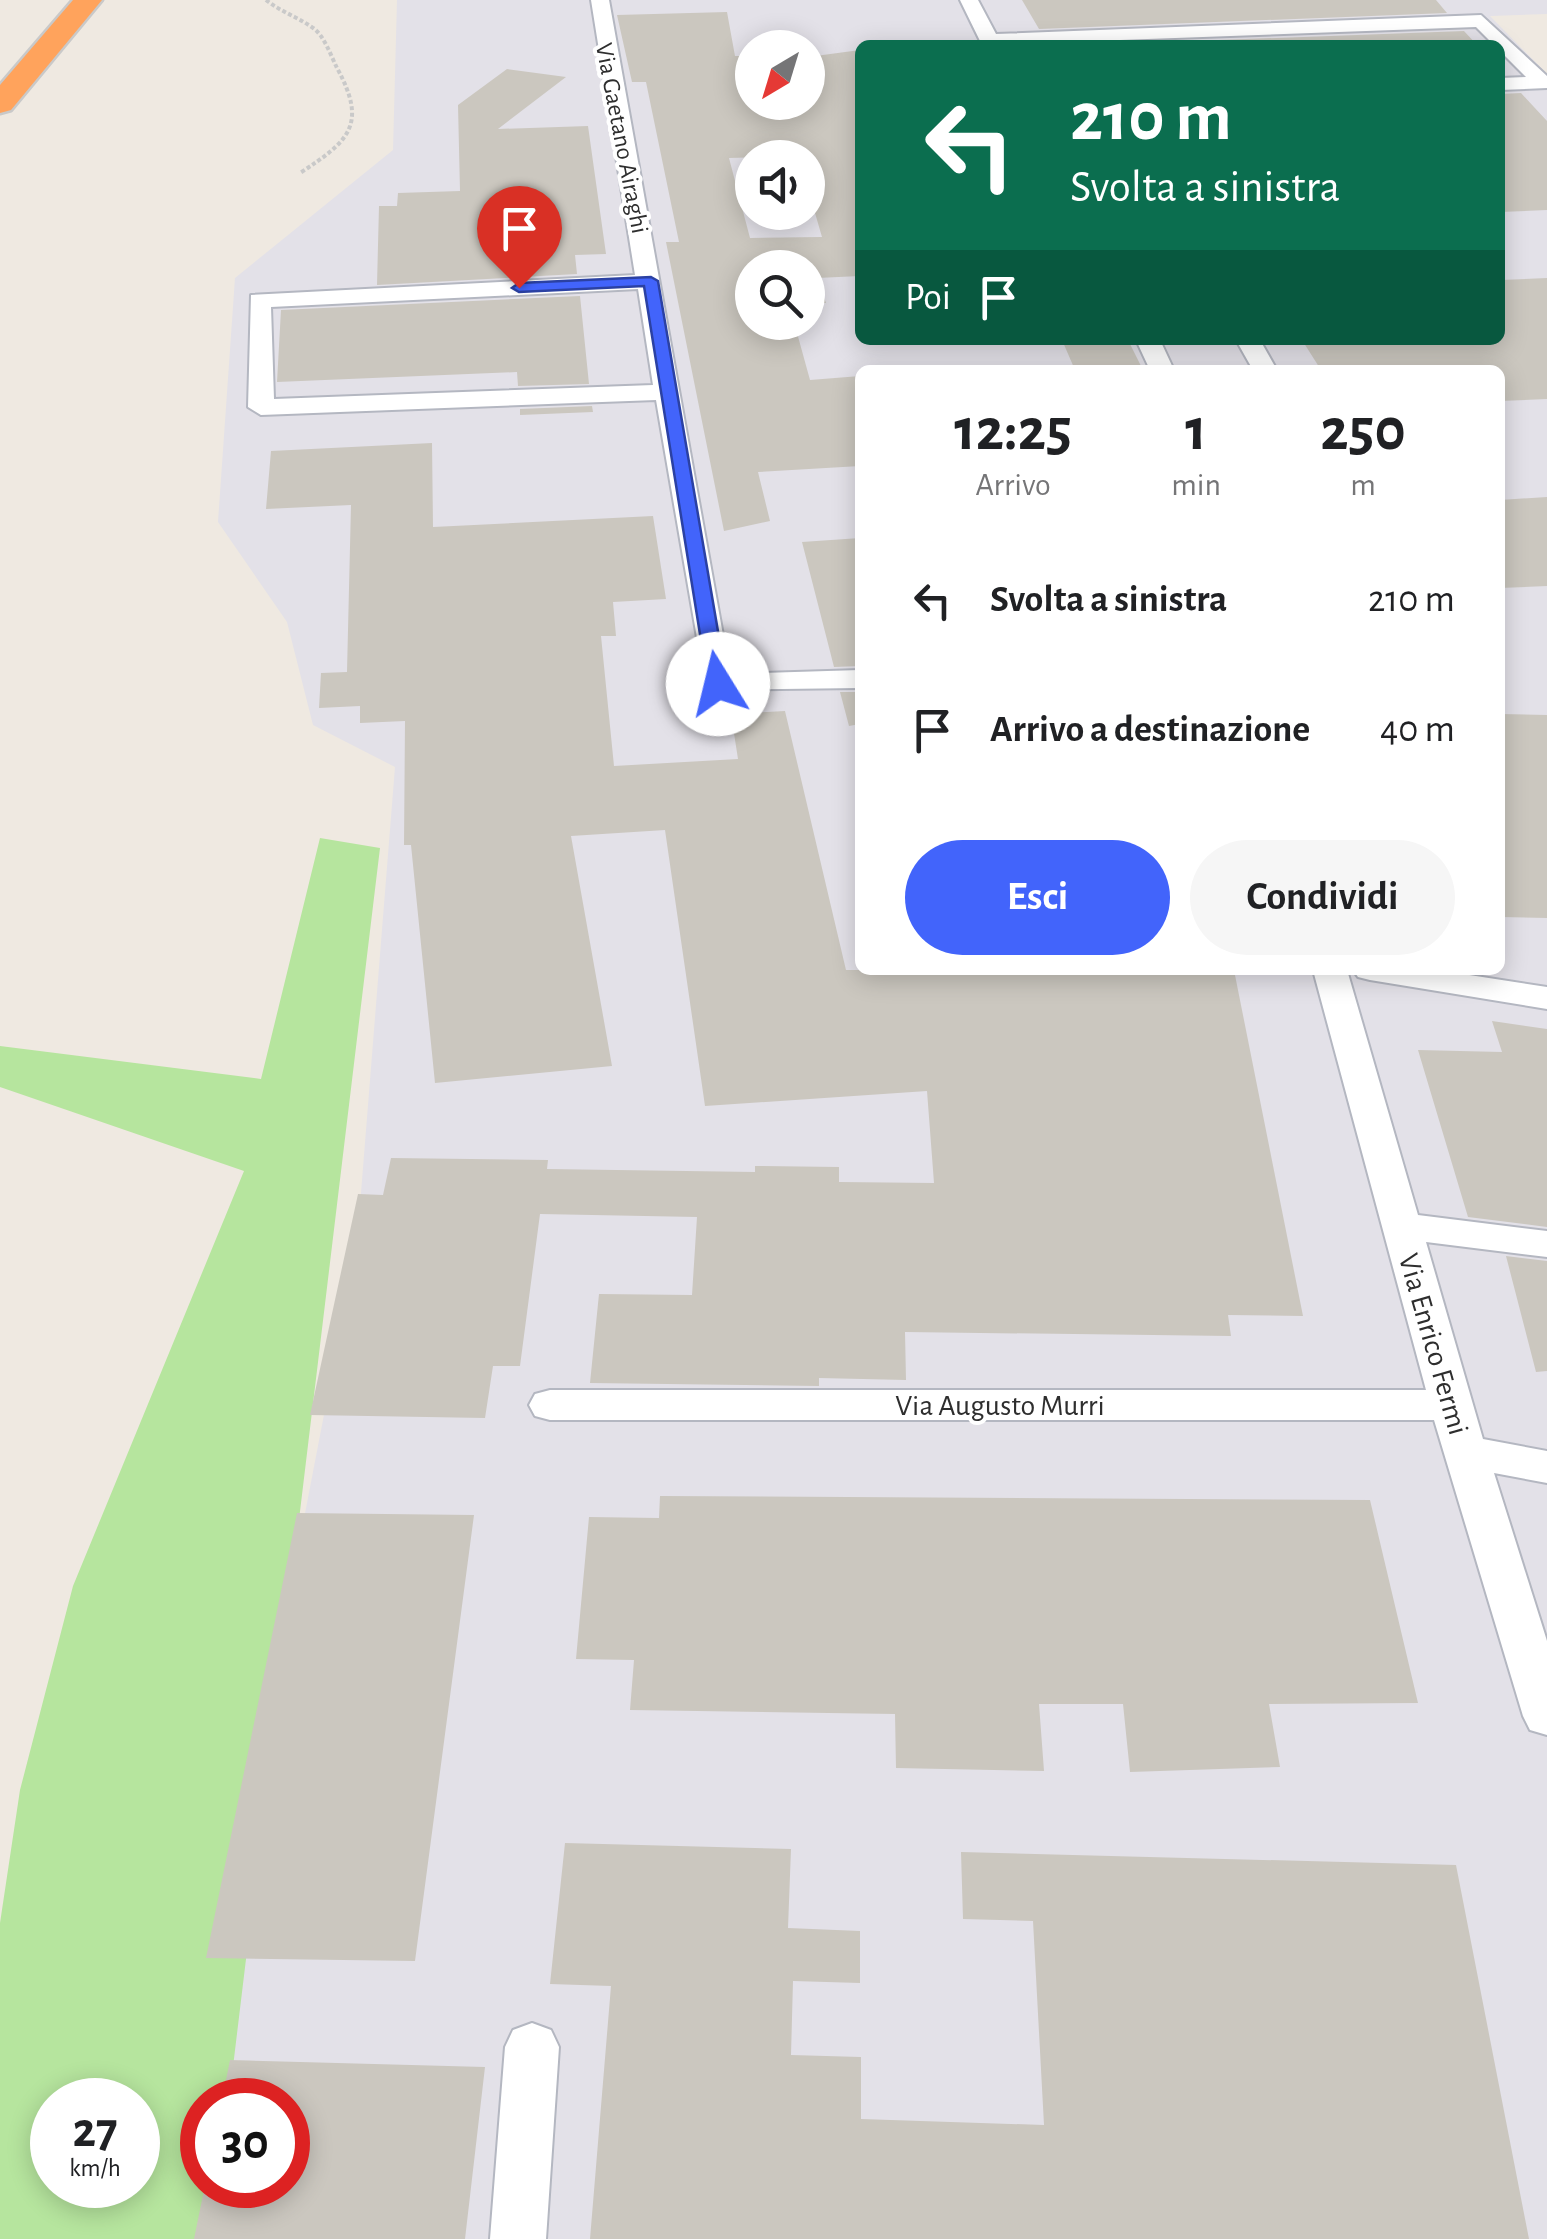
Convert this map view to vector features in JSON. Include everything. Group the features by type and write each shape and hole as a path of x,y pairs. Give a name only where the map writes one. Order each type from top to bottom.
{"highway":[{"path":"0,104 88,0"}],"street":[{"name":"Via Gaetano Airaghi","path":"600,0 607,63 650,278 718,684 855,679"},
{"path":"969,0 989,40"},
{"path":"1037,40 1481,21 1500,40"},
{"path":"1505,45 1545,85"},
{"path":"1505,84 1545,85"},
{"path":"650,278 259,300 261,407 669,392"},
{"name":"Via Enrico Fermi","path":"1331,975 1451,1404 1547,1716"},
{"path":"1402,975 1547,998"},
{"path":"1400,1226 1457,1229 1547,1244"},
{"name":"Via Augusto Murri","path":"550,1406 1451,1404"},
{"path":"1466,1452 1547,1467"},
{"path":"518,2239 532,2046"}],"path":[{"path":"266,0 282,14 316,29 352,96 353,123 339,148 300,172"}],"shaded area":[{"path":"397,0 1547,0 1547,14 1490,16 1547,74 1547,2239 174,2239 180,2164 180,2208 310,2208 310,2078 196,2078 357,1243 395,767 313,725 287,622 218,522 235,278 393,150"}],"green space":[{"path":"320,838 380,848 232,2078 180,2078 180,2208 215,2208 212,2239 0,2239 0,1923 20,1790 73,1586 244,1171 0,1087 0,1046 261,1079"}],"building":[{"path":"1022,0 1436,0 1447,13 1039,29"},
{"path":"727,12 735,56 735,120 825,120 825,55 855,51 855,276 825,278 825,250 735,250 735,340 799,340 810,380 855,376 855,466 758,472 770,521 724,531 666,242 679,242 646,82 632,82 617,15"},
{"path":"1464,31 1472,40 1220,40"},
{"path":"507,69 566,77 498,129 588,126 606,254 575,255 577,274 377,285 379,206 397,206 398,193 460,191 458,105"},
{"path":"1521,93 1547,121 1547,210 1505,212 1505,94"},
{"path":"1547,278 1547,399 1505,401 1505,365 1318,365 1305,345 1505,345 1505,280"},
{"path":"580,296 589,384 518,386 517,372 277,382 281,310"},
{"path":"1064,345 1130,345 1140,365 1073,365"},
{"path":"592,406 593,412 520,415 520,409"},
{"path":"432,443 433,527 653,516 666,599 613,602 616,636 601,636 614,766 738,759 731,714 785,711 846,970 855,970 855,975 1235,975 1303,1316 1228,1315 1231,1336 905,1332 906,1380 819,1378 819,1386 590,1383 599,1294 692,1295 697,1217 540,1214 520,1366 493,1366 485,1418 310,1415 358,1194 383,1195 391,1158 548,1160 547,1169 755,1172 755,1166 839,1167 839,1182 934,1183 927,1091 705,1106 665,830 571,836 612,1066 435,1083 411,845 404,845 405,721 360,723 360,706 319,708 321,673 347,672 351,505 266,509 271,451"},
{"path":"1547,497 1547,586 1505,588 1505,500"},
{"path":"855,538 855,666 834,667 802,542"},
{"path":"840,692 855,692 855,725 849,726"},
{"path":"1505,714 1547,715 1547,918 1505,917"},
{"path":"1492,1021 1547,1029 1547,1227 1468,1217 1418,1050 1502,1052"},
{"path":"1506,1256 1547,1261 1547,1371 1536,1372"},
{"path":"660,1496 1370,1500 1418,1703 1269,1704 1280,1767 1130,1772 1123,1704 1039,1704 1044,1771 896,1768 895,1714 630,1710 634,1660 576,1659 589,1517 659,1518"},
{"path":"297,1513 474,1515 415,1961 206,1958"},
{"path":"565,1843 791,1849 788,1928 860,1931 860,1983 793,1981 791,2055 861,2057 861,2119 1044,2125 1033,1921 963,1919 961,1852 1456,1865 1529,2239 590,2239 611,1986 550,1984"},
{"path":"230,2060 485,2067 465,2239 194,2239 200,2208 310,2208 310,2078 226,2078"}],"route":[{"path":"519,288 651,281 718,684"}]}
